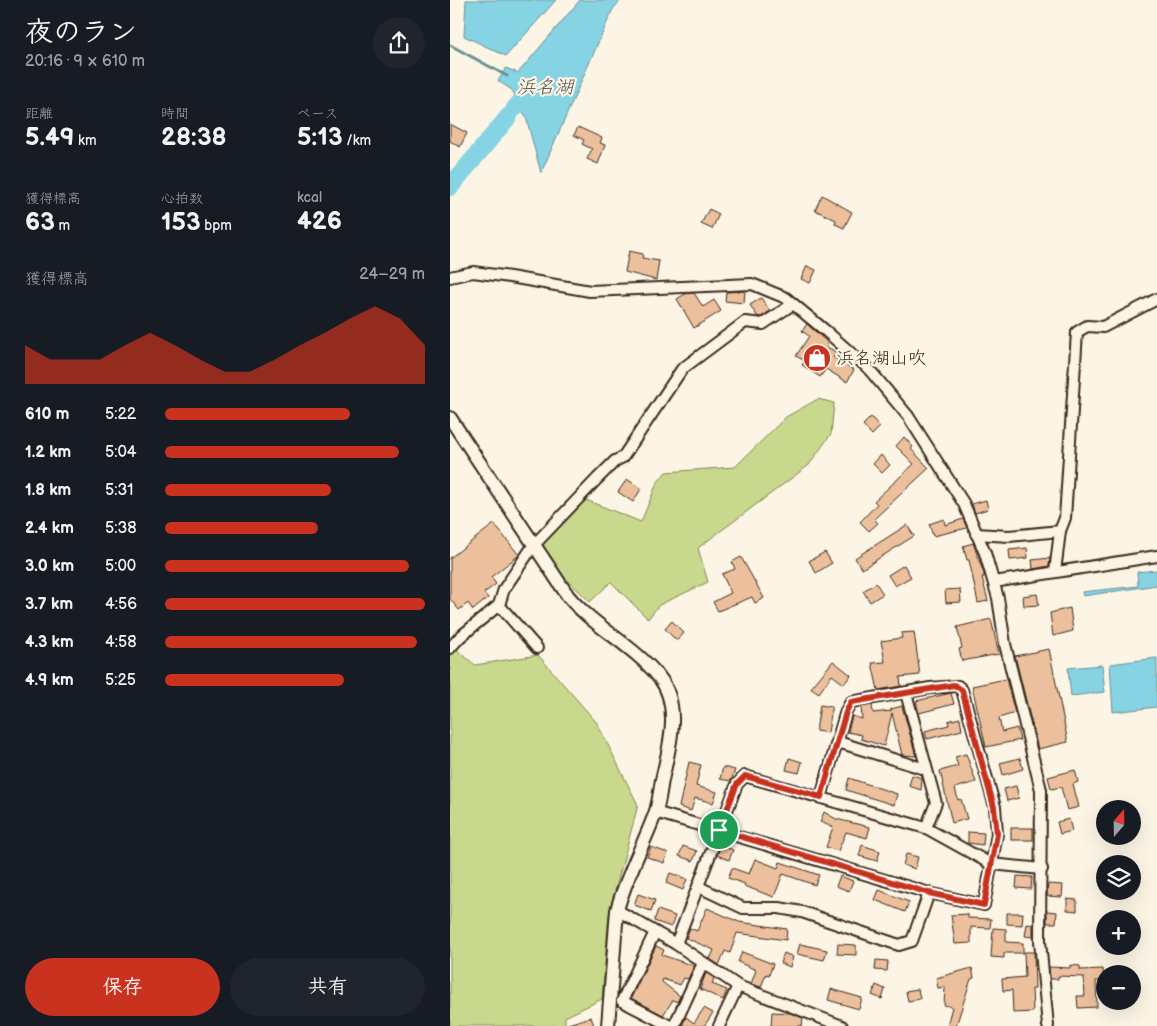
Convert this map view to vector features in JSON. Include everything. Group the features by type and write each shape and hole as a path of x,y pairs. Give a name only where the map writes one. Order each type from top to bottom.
{"street":[{"path":"450,277 473,272 510,276 590,291 752,284 774,292 793,304 868,368 908,416 964,504 985,553 994,582 1005,644 1041,790 1042,869 1040,941 1048,1026"},
{"path":"1055,572 1060,532 1065,518 1077,332 1087,326 1103,327 1157,299"},
{"path":"450,648 460,637 499,604 504,588 533,546 615,461 622,457 682,369 745,322 763,324 793,304"},
{"path":"450,418 533,546 578,608 644,660 661,679 668,694 673,722 656,812 622,892 617,910 608,1026"},
{"path":"976,534 1009,536 1060,532"},
{"path":"994,582 1157,556"},
{"path":"499,604 537,648"},
{"path":"656,812 929,893 984,905 997,834 994,807 962,690 954,685 851,702 846,712 821,797"},
{"path":"906,693 936,803 926,828"},
{"path":"838,742 926,769"},
{"path":"676,944 737,784 745,776 926,828 990,864 1042,869"},
{"path":"699,887 743,908 779,908 802,912 899,945 912,941 929,893"},
{"path":"617,910 676,944 738,986 842,1026"},
{"path":"654,932 622,1002 670,1026"},
{"path":"674,1026 703,963"},
{"path":"719,1026 738,986"}],"green space":[{"path":"818,399 834,403 831,434 809,465 698,548 708,582 659,605 648,619 611,582 590,602 533,546 586,500 641,522 657,483 666,472 735,467 786,417"},
{"path":"450,644 475,665 538,655 597,723 638,805 609,914 602,999 565,1017 565,1026 450,1026"}],"water":[{"path":"466,0 556,0 506,56 464,36"},
{"name":"浜名湖","path":"580,0 621,0 613,9 541,173 526,117 512,90 498,81 506,68 518,73"},
{"path":"1157,570 1157,585 1083,596 1082,592 1138,586 1137,572"},
{"path":"1157,658 1157,707 1113,712 1110,664"},
{"path":"1102,665 1105,692 1071,696 1068,668"}],"building":[{"path":"450,124 467,133 460,147 450,141"},
{"path":"578,127 602,138 600,143 605,145 598,164 587,159 592,149 582,144 584,140 574,135"},
{"path":"822,195 852,212 844,228 835,224 836,220 815,210"},
{"path":"709,209 719,214 712,229 701,224"},
{"path":"629,251 643,254 642,258 659,261 656,280 625,272"},
{"path":"807,266 816,270 810,283 801,279"},
{"path":"745,291 744,303 725,301 726,292"},
{"path":"694,293 703,307 714,300 721,311 694,328 677,299 685,294"},
{"path":"761,298 770,311 761,317 757,316 750,305"},
{"path":"807,324 828,343 826,346 837,353 833,357 854,370 847,382 826,369 820,377 802,365 805,361 796,356 809,336 802,331"},
{"path":"871,417 880,427 872,435 863,425"},
{"path":"904,437 913,447 911,449 929,468 874,519 878,523 869,531 860,522 877,504 874,501 914,464 896,446"},
{"path":"881,455 890,465 882,473 873,464"},
{"path":"627,479 641,489 633,502 618,492"},
{"path":"986,500 988,509 975,513 972,504"},
{"path":"944,519 945,525 963,519 967,528 933,536 929,524"},
{"path":"494,524 519,555 491,577 496,584 484,593 488,598 473,610 468,603 459,610 450,599 450,558"},
{"path":"907,525 914,536 862,569 855,558"},
{"path":"973,543 984,574 984,577 982,577 988,601 978,603 969,560 967,560 963,546"},
{"path":"1027,548 1028,558 1010,560 1009,550"},
{"path":"825,552 832,563 816,573 809,561"},
{"path":"741,557 764,598 755,603 752,597 718,611 713,602 731,593 722,574 735,569 732,562"},
{"path":"1050,558 1049,566 1033,569 1032,560"},
{"path":"904,565 911,577 895,586 888,575"},
{"path":"876,583 883,594 870,602 863,591"},
{"path":"960,589 961,602 946,603 945,590"},
{"path":"1037,594 1039,605 1024,606 1023,596"},
{"path":"1070,608 1073,631 1053,636 1050,613"},
{"path":"991,619 999,654 962,661 959,649 962,648 957,627"},
{"path":"672,621 684,633 677,641 665,629"},
{"path":"914,632 920,675 900,677 901,686 878,690 872,663 885,662 881,641 902,638 901,633"},
{"path":"1049,649 1068,742 1038,749 1015,656"},
{"path":"833,661 851,675 844,684 832,675 819,693 811,688"},
{"path":"1006,679 1015,713 999,718 1002,732 1017,728 1020,740 986,747 972,686"},
{"path":"951,693 954,704 919,713 916,701"},
{"path":"820,705 832,707 828,733 816,731"},
{"path":"872,705 873,713 891,711 891,709 902,706 916,756 902,755 892,713 884,746 861,739 862,735 848,732 852,716 862,719 861,707"},
{"path":"960,718 962,730 927,739 925,731 949,725 948,721"},
{"path":"966,754 976,782 955,788 958,800 961,799 967,819 952,823 940,771 958,766 955,757"},
{"path":"789,758 802,762 799,773 786,770"},
{"path":"1020,758 1023,769 1003,775 1000,763"},
{"path":"689,762 701,765 696,786 717,792 713,803 695,798 691,811 679,807"},
{"path":"723,767 735,770 731,781 720,779"},
{"path":"1075,770 1078,782 1073,784 1079,807 1067,810 1061,787 1051,789 1048,777"},
{"path":"912,775 922,778 921,790 909,786"},
{"path":"849,778 897,794 894,805 846,790"},
{"path":"1016,786 1019,798 1007,801 1004,789"},
{"path":"824,812 836,819 870,827 867,838 846,832 838,851 826,847 833,827 820,822"},
{"path":"1069,819 1072,831 1060,834 1057,822"},
{"path":"1011,828 1033,828 1033,840 1011,840"},
{"path":"968,832 984,833 983,845 968,843"},
{"path":"721,845 733,850 729,860 717,855"},
{"path":"862,845 880,851 877,861 859,856"},
{"path":"683,846 697,851 693,861 679,856"},
{"path":"651,847 668,853 664,863 647,857"},
{"path":"906,854 918,857 915,869 903,865"},
{"path":"755,859 778,868 780,862 819,875 815,885 783,874 774,897 728,878 732,868 749,874"},
{"path":"670,873 687,879 683,890 666,883"},
{"path":"840,876 853,881 849,891 836,886"},
{"path":"1017,876 1032,877 1031,889 1016,888"},
{"path":"1048,884 1063,885 1062,897 1047,896"},
{"path":"879,890 909,902 905,912 875,900"},
{"path":"638,894 655,900 651,911 634,905"},
{"path":"1067,899 1077,900 1077,911 1067,910"},
{"path":"707,908 739,922 787,929 786,940 737,933 730,953 725,951 719,965 710,959 714,950 686,938 690,928 697,931"},
{"path":"658,910 675,916 671,927 654,921"},
{"path":"1047,911 1057,912 1056,923 1047,923"},
{"path":"1007,913 1023,913 1022,925 1007,924"},
{"path":"968,914 968,918 991,919 990,928 971,927 971,943 955,944 951,915"},
{"path":"1027,924 1033,925 1033,937 1025,936"},
{"path":"993,928 1006,929 1006,942 1023,943 1023,953 1004,953 1004,958 991,957"},
{"path":"800,944 827,950 824,960 797,954"},
{"path":"838,944 856,945 856,955 837,954"},
{"path":"656,946 664,950 662,955 694,966 688,979 684,978 680,985 663,979 662,982 680,996 677,1002 673,1000 663,1015 631,998"},
{"path":"742,952 773,964 769,975 766,974 761,987 751,984 756,970 738,962"},
{"path":"1024,952 1034,952 1035,989 1032,989 1033,1012 1013,1013 1012,990 1003,991 1002,979 1025,977"},
{"path":"784,953 793,957 790,967 780,963"},
{"path":"876,960 888,961 887,971 875,970"},
{"path":"1070,965 1080,966 1080,970 1096,969 1096,1007 1078,1008 1077,996 1085,996 1084,977 1058,976 1058,979 1050,979 1049,967 1070,968"},
{"path":"972,968 974,978 971,979 956,1026 947,1026 952,1007 944,1005 945,987 938,988 936,978"},
{"path":"706,973 714,978 712,984 727,990 723,1000 700,989"},
{"path":"876,985 885,989 882,999 872,995"},
{"path":"831,989 862,998 859,1009 828,1000"},
{"path":"918,989 920,999 908,1001 906,991"},
{"path":"704,1008 713,1013 704,1026 682,1026 686,1017 694,1023"},
{"path":"772,1012 790,1013 803,1018 802,1026 771,1026"},
{"path":"591,1017 594,1026 568,1026 568,1024"}],"waterway":[{"path":"450,45 507,76"},
{"path":"515,108 535,86"},
{"path":"450,187 509,116"}],"place":[{"name":"浜名湖山吹","path":"817,358"}],"route":[{"path":"954,685 962,690 994,807 997,834 984,905 929,893 719,830 737,784 743,776 821,797 846,712 851,702 954,685"}]}
